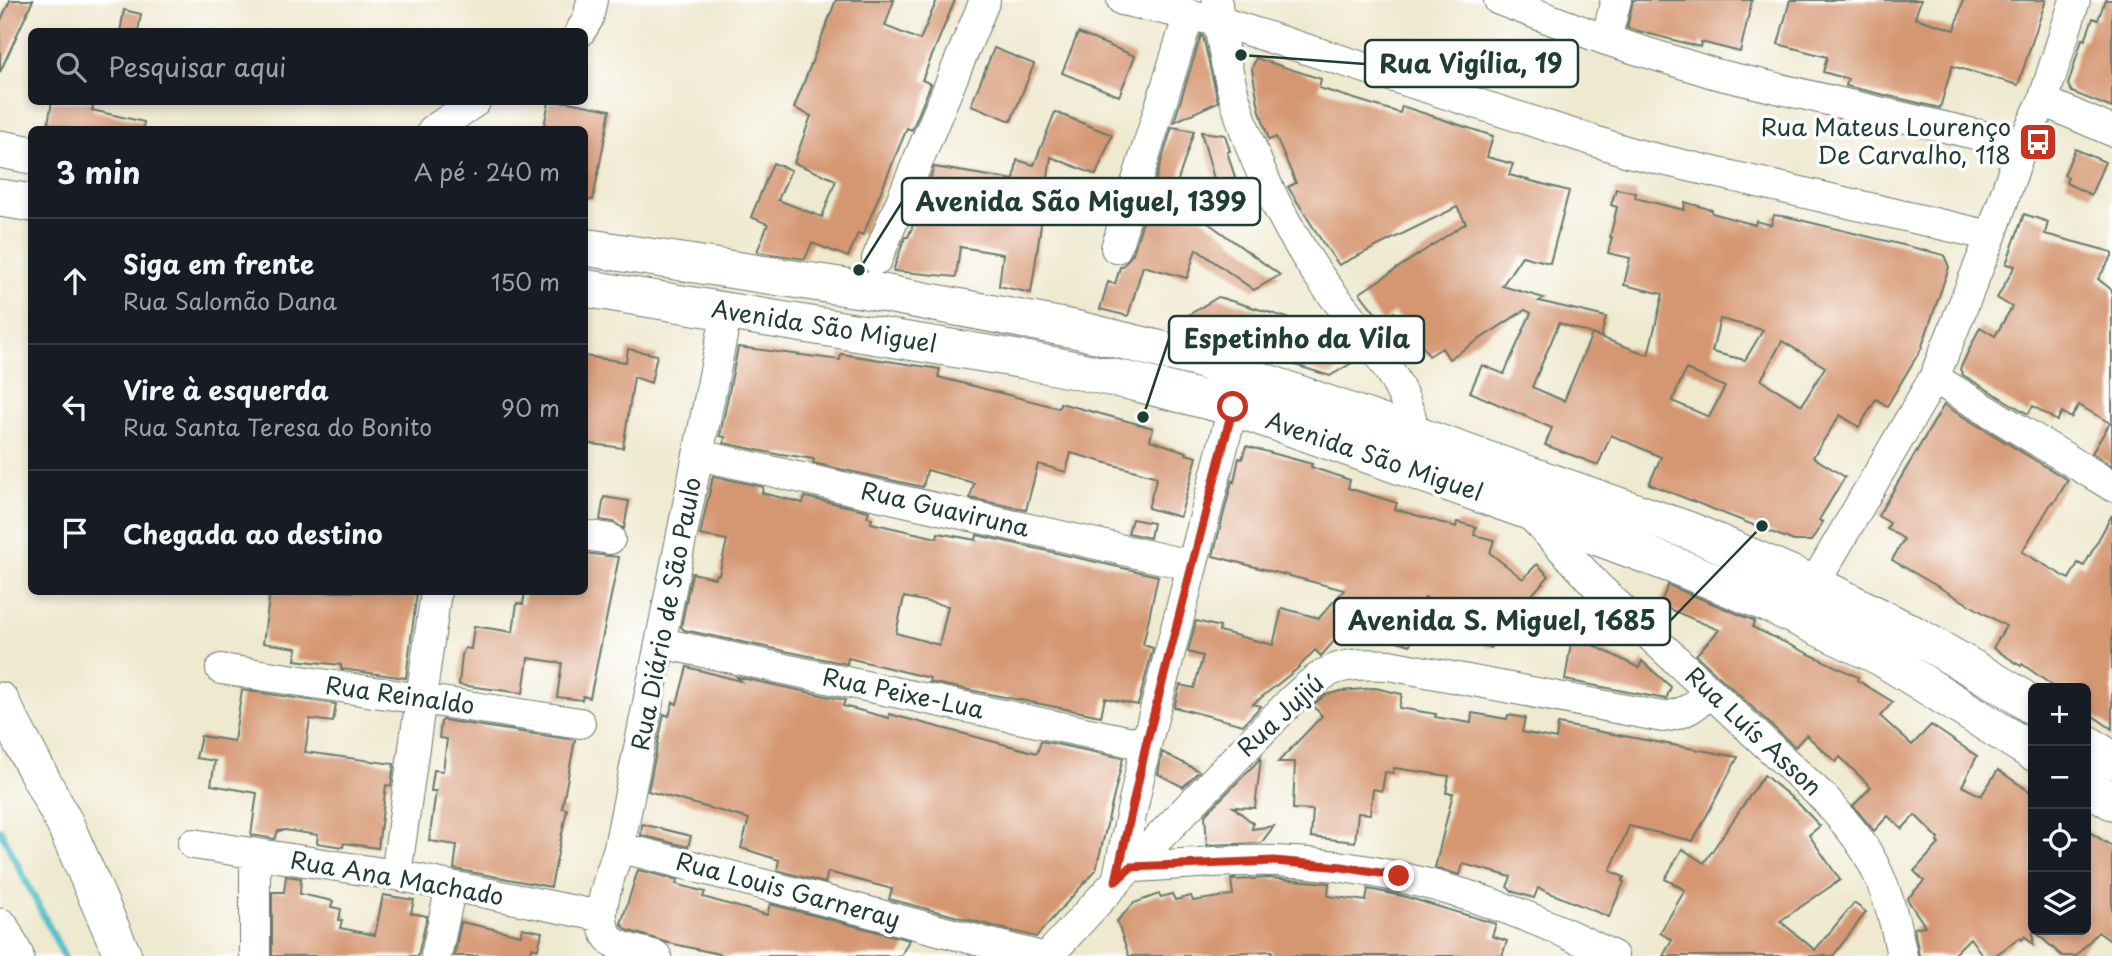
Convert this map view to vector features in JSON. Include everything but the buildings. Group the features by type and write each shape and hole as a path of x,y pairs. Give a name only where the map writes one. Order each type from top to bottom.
{"main road":[{"path":"0,149 28,154"},
{"path":"0,198 28,202"},
{"name":"Avenida São Miguel","path":"588,248 866,290 1079,330 1199,359 1690,531 1814,584 1915,635 2028,702"},
{"name":"Avenida São Miguel","path":"588,290 1025,360 1134,382 1233,407 1526,510 1776,607 1881,657 2028,749"},
{"path":"4,726 65,824 122,956"},
{"path":"2091,746 2112,760"},
{"path":"2091,788 2112,801"},
{"path":"0,927 15,956"}],"street":[{"path":"582,28 588,19 592,0"},
{"path":"877,259 985,0"},
{"path":"1122,0 1189,14 1217,11 1632,153 1991,236"},
{"path":"1499,0 1606,40 1716,74 2017,158"},
{"path":"1606,40 1616,0"},
{"path":"1814,584 1934,378 1991,236 2017,158 2043,101 2075,0"},
{"path":"1217,11 1235,101 1254,158 1280,213 1313,267 1383,361 1407,401 1416,436 1418,472"},
{"path":"1116,248 1189,14"},
{"path":"2043,101 2112,131"},
{"path":"439,126 470,105"},
{"name":"Rua Diário de São Paulo","path":"600,916 619,847 727,311"},
{"path":"1934,378 2112,486"},
{"path":"1233,407 1190,565 1146,745 1124,874 1274,861 1342,867 1399,876 1481,899 1566,932 1613,956"},
{"name":"Rua Guaviruna","path":"699,455 1190,565"},
{"name":"Rua Luís Asson","path":"1526,510 1598,587 1826,801 1859,840 1881,879 1902,956"},
{"path":"396,875 436,595"},
{"name":"Rua Peixe-Lua","path":"661,643 1146,745"},
{"name":"Rua Jujiú","path":"1048,956 1305,687 1331,670 1358,663 1389,665 1662,717 1680,714 1693,708 1711,692"},
{"name":"Rua Reinaldo","path":"221,669 580,723"},
{"name":"Rua Ana Machado","path":"193,844 396,875 600,916"},
{"name":"Rua Louis Garneray","path":"619,847 1038,956"},
{"path":"255,855 255,956"},
{"path":"436,956 451,886"},
{"path":"600,916 603,931 618,945 656,956"}],"waterway":[{"path":"0,830 64,956"}],"place":[{"name":"Rua Vigília, 19","path":"1241,55"},
{"name":"Rua Mateus Lourenço De Carvalho, 118","path":"2038,142"},
{"name":"Avenida São Miguel, 1399","path":"859,270"},
{"name":"Espetinho da Vila","path":"1143,417"},
{"name":"Avenida S. Miguel, 1685","path":"1762,526"}],"route":[{"path":"1233,407 1190,565 1116,881 1131,867 1274,861 1342,867 1399,876"}]}
